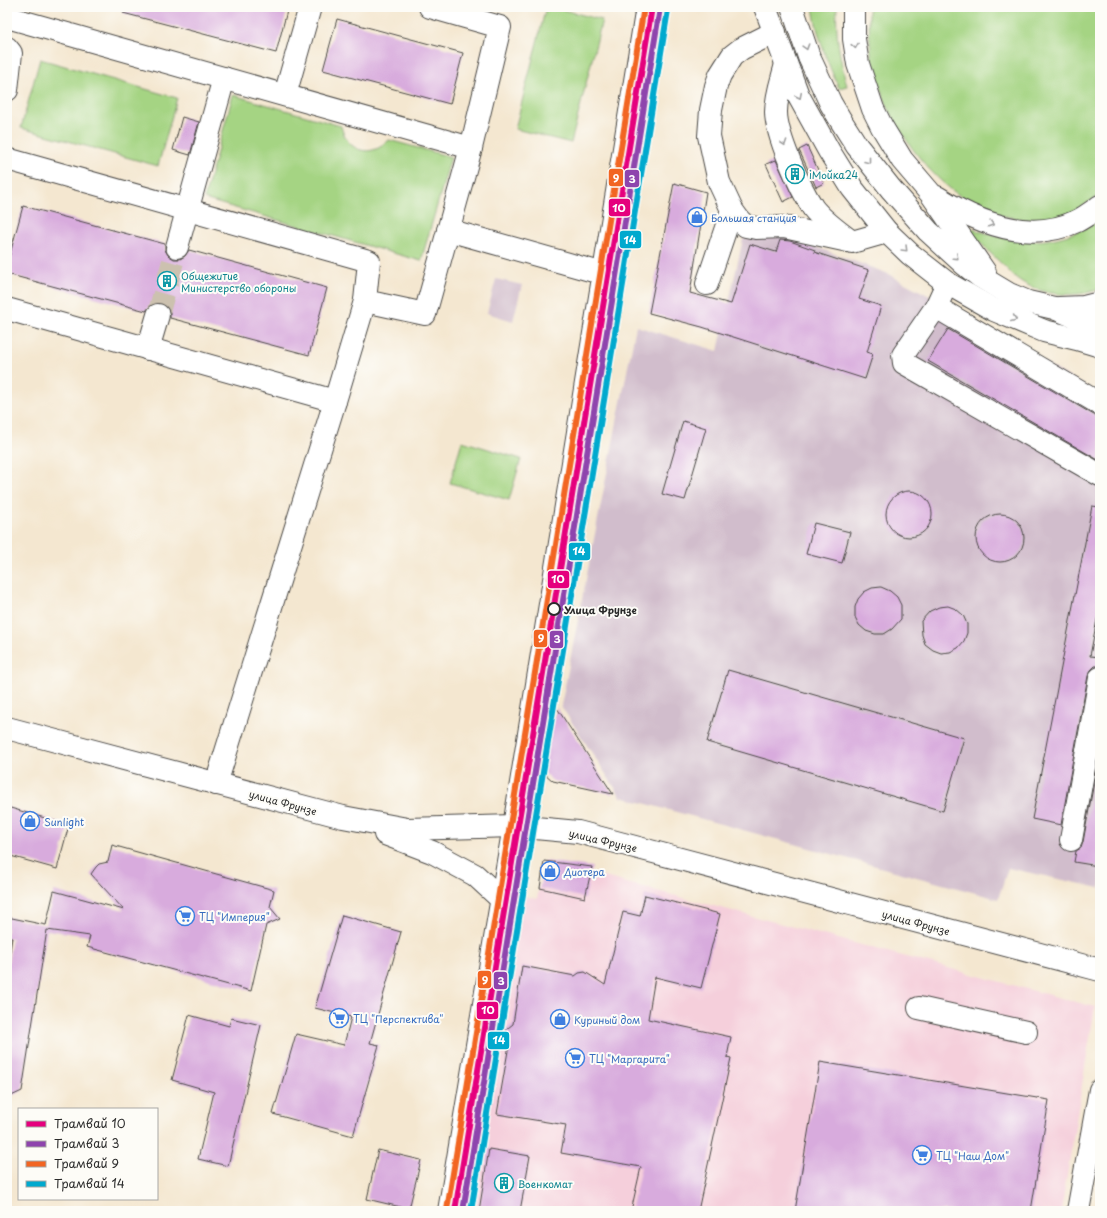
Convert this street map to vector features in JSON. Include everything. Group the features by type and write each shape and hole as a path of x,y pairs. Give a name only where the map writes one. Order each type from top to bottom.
{"street":[{"path":"285,95 310,7"},
{"path":"365,301 425,314 471,148 500,27 430,7"},
{"path":"449,1211 514,826 647,7"},
{"path":"854,7 854,39 858,64 873,109 891,144 906,165 931,194 993,284"},
{"path":"793,8 809,57 831,104 857,146 891,189 928,231 979,276 1010,294 1028,302 1054,308 1100,327"},
{"path":"765,15 798,95 829,151 852,188 887,232 910,254 947,282 994,310 1044,331 1083,340 1100,346"},
{"path":"765,15 741,49 732,56 720,75 711,110 709,136 719,182 732,210 740,222 746,226 756,228 784,227 852,242 887,232"},
{"path":"7,17 471,148"},
{"path":"7,48 11,53 7,90"},
{"path":"786,64 778,94 776,111 777,124 793,169 814,208 852,242"},
{"path":"177,247 224,78"},
{"path":"7,158 369,261 365,301 336,402 216,784"},
{"path":"931,194 958,210 979,220 1019,230 1041,230 1063,226 1077,221 1100,206"},
{"path":"707,284 732,210"},
{"path":"448,230 604,274"},
{"path":"947,282 936,307 903,355 904,363 1100,475"},
{"path":"1054,308 1084,306 1100,303"},
{"path":"936,307 1100,404"},
{"path":"7,309 336,402"},
{"path":"148,349 158,315"},
{"path":"1071,840 1100,678"},
{"name":"улица Фрунзе","path":"7,728 343,818 408,830 514,826 578,832 1100,970"},
{"path":"343,818 432,852 474,875 501,899"},
{"path":"919,1008 1026,1032"},
{"path":"1078,1211 1100,1090"}],"shaded area":[{"path":"784,235 886,273 939,301 1100,395 1100,888 1008,868 998,899 621,797 561,706 636,326 718,351 743,239"},
{"path":"496,279 522,285 513,321 487,313"},
{"path":"544,861 1095,1007 1061,1211 465,1211 519,895 537,899"}],"green space":[{"path":"546,7 552,7 602,20 571,143 515,129"},
{"path":"813,7 837,7 839,46 847,86 839,88 820,39"},
{"path":"869,7 1100,7 1100,195 1066,215 1049,220 1035,220 1015,218 990,212 967,200 945,185 926,166 909,144 895,121 884,97 875,73 870,49"},
{"path":"40,59 177,98 158,166 21,128"},
{"path":"233,95 341,126 348,142 360,150 367,151 375,149 382,146 389,140 451,157 421,261 204,199"},
{"path":"1100,221 1100,289 1080,294 1050,293 1031,287 1019,280 975,237 967,227 1003,237 1034,241 1049,240 1065,236"},
{"path":"462,441 521,459 509,500 450,483"}],"building":[{"path":"124,7 288,7 276,53 123,13"},
{"path":"337,19 463,53 450,104 323,70"},
{"path":"182,117 199,122 190,155 173,150"},
{"path":"807,146 824,183 816,187 799,150"},
{"path":"776,160 793,197 783,202 766,164"},
{"path":"674,183 706,192 690,293 731,304 750,244 776,252 780,240 790,241 815,250 814,252 869,270 859,299 881,306 867,352 873,354 865,379 702,327 649,313"},
{"name":"Общежитие Министерство обороны","path":"23,206 165,244 165,250 168,255 174,259 180,259 185,256 189,250 327,288 309,355 170,318 170,312 167,307 161,303 155,303 146,311 7,274 7,265"},
{"path":"948,329 1094,415 1100,416 1100,461 928,361"},
{"path":"683,421 706,428 685,500 662,494"},
{"path":"905,491 913,491 922,495 928,501 932,514 928,527 922,533 913,537 905,537 896,533 890,527 886,518 886,510 890,501 896,495"},
{"path":"1092,506 1100,507 1100,604 1090,656 1100,657 1100,666 1095,666 1088,676 1061,825 1032,819"},
{"path":"1000,514 1009,516 1017,521 1022,529 1024,538 1022,547 1017,555 1009,560 1000,562 991,560 983,555 978,547 976,538 978,529 983,521 991,516"},
{"path":"814,523 850,532 842,563 806,554"},
{"path":"881,587 890,591 897,597 901,605 901,619 892,629 884,634 875,634 866,631 859,625 855,617 855,607 858,599 864,592 872,588"},
{"path":"948,606 956,609 963,615 967,624 967,633 964,641 958,648 950,652 941,653 933,650 925,644 922,635 921,621 930,611 939,607"},
{"path":"728,670 964,738 943,811 707,742"},
{"path":"557,708 613,794 553,781 544,773 539,760"},
{"path":"1100,749 1100,857 1098,866 1074,862 1076,851 1081,848 1083,842"},
{"path":"7,807 69,825 57,869 7,855"},
{"name":"ТЦ \"Империя\"","path":"112,845 274,890 270,907 280,919 266,925 251,991 87,947 90,936 47,930 22,1091 7,1098 7,970 12,938 7,938 7,917 46,925 54,891 124,910 91,874 99,864 108,862"},
{"path":"544,861 592,867 585,898 540,888"},
{"path":"645,895 720,914 701,988 655,977 648,1019 731,1037 727,1057 731,1058 698,1211 631,1211 641,1167 561,1153 566,1125 497,1114 509,1045 505,1034 508,1028 513,1024 522,966 575,976 579,973 585,972 605,985 623,912 640,916"},
{"name":"ТЦ \"Перспектива\"","path":"342,915 401,932 370,1043 379,1045 353,1136 273,1114 296,1034 344,1045 351,1017 315,1008"},
{"path":"189,1015 229,1026 231,1018 261,1025 228,1166 198,1159 214,1092 172,1080"},
{"name":"ТЦ \"Наш Дом\"","path":"820,1062 1049,1100 1031,1211 795,1211"},
{"name":"Военкомат","path":"489,1149 530,1156 520,1211 479,1211"},
{"path":"378,1150 421,1160 409,1209 367,1199"}],"tunnel":[{"path":"158,315 177,247"}],"tram line":[{"name":"9","path":"447,1210 644,7"},
{"name":"10","path":"455,1211 652,7"},
{"name":"3","path":"463,1211 660,8"},
{"name":"14","path":"471,1211 668,10"}],"place":[{"name":"iМойка24","path":"795,174"},
{"name":"Большая станция","path":"697,217"},
{"name":"Общежитие Министерство обороны","path":"167,281"},
{"name":"Улица Фрунзе","path":"554,609"},
{"name":"Sunlight","path":"30,821"},
{"name":"Диотера","path":"550,871"},
{"name":"ТЦ \"Империя\"","path":"185,916"},
{"name":"ТЦ \"Перспектива\"","path":"339,1018"},
{"name":"Куриный дом","path":"560,1019"},
{"name":"ТЦ \"Маргарита\"","path":"575,1058"},
{"name":"ТЦ \"Наш Дом\"","path":"922,1155"},
{"name":"Военкомат","path":"504,1183"}]}
